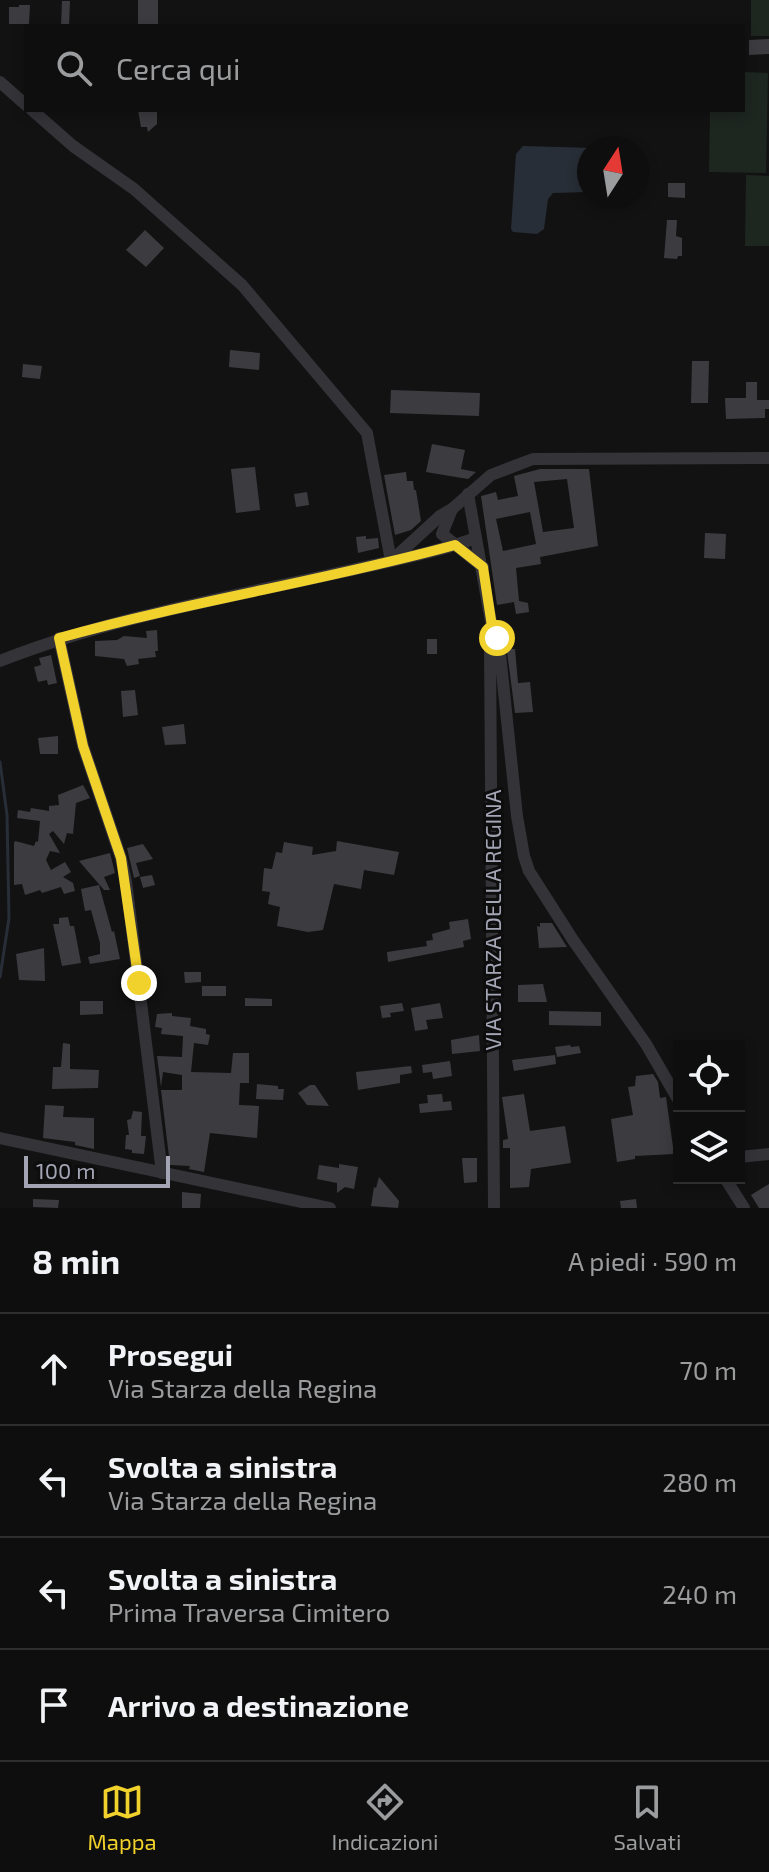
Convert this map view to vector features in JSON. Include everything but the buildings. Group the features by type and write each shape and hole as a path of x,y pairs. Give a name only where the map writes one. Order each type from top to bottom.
{"street":[{"path":"0,82 24,103"},
{"path":"34,112 73,146 134,189 242,285 367,433 391,561"},
{"path":"391,561 491,475 533,459 769,458"},
{"name":"VIA STARZA DELLA REGINA","path":"468,494 493,633 499,644 517,816 529,871 573,940 638,1031 673,1091"},
{"path":"452,509 442,534 483,567"},
{"path":"0,661 59,638 135,616 391,561 476,538"},
{"name":"VIA STARZA DELLA REGINA","path":"493,633 490,643 494,1208"},
{"path":"59,638 83,746 126,881 162,1173"},
{"path":"0,1138 330,1208"},
{"path":"745,1156 769,1154"},
{"path":"729,1184 744,1208"}],"shaded area":[{"path":"751,0 769,0 769,36 751,36"},
{"path":"745,72 768,73 766,173 709,172 710,112 745,112"},
{"path":"523,146 577,148 577,192 553,193 548,199 544,229 537,234 513,232 511,229 516,154"},
{"path":"746,175 769,176 769,246 745,246"}],"waterway":[{"path":"0,762 7,815 9,918 0,977"}],"route":[{"path":"139,983 121,858 83,746 59,638 135,616 398,561 455,545 483,567 493,633 497,638"}]}
